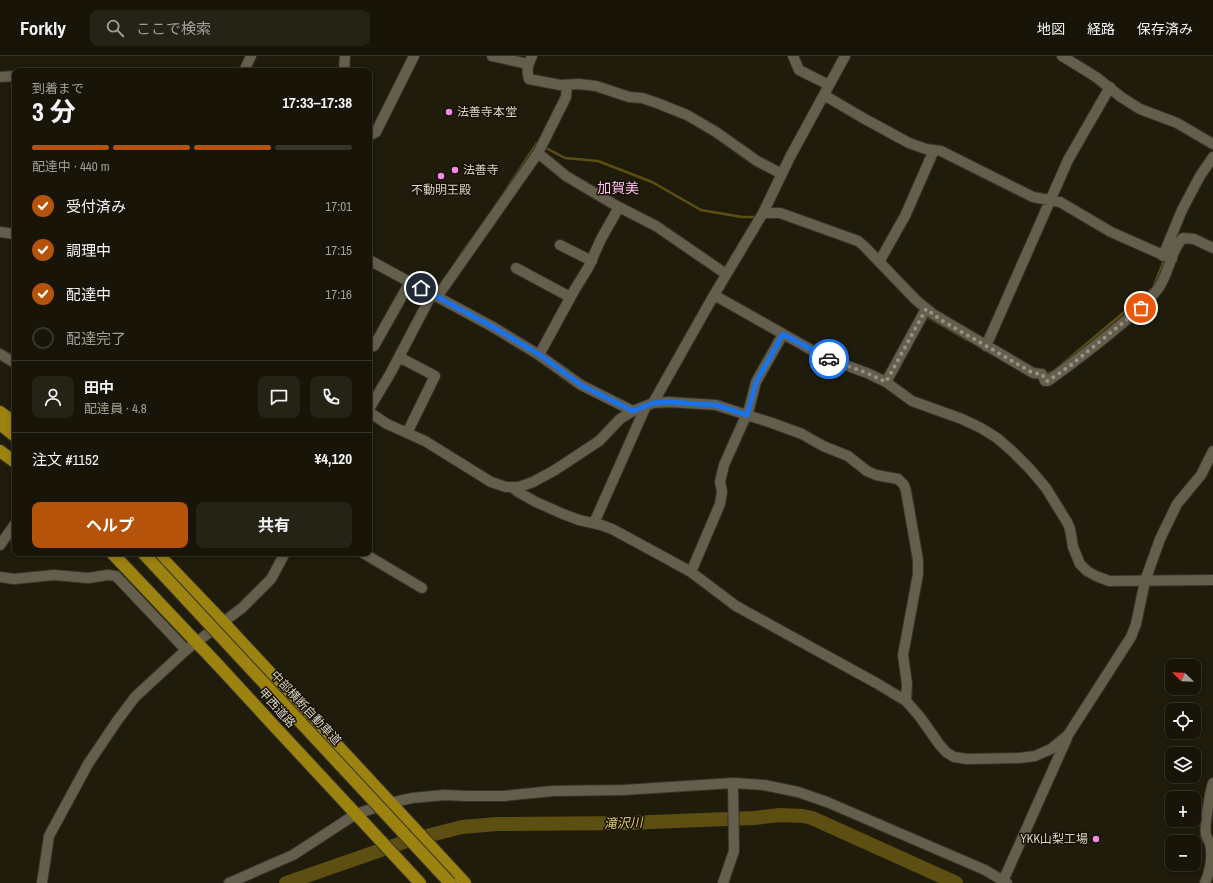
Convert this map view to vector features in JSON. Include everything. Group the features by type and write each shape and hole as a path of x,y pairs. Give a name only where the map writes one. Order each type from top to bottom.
{"highway":[{"path":"0,412 12,421"},
{"path":"0,424 12,434"},
{"path":"0,451 12,460"},
{"name":"甲西道路","path":"115,556 198,643 420,883"},
{"name":"中部横断自動車道","path":"146,556 450,883"},
{"name":"甲西道路","path":"161,556 465,883"}],"street":[{"path":"245,68 251,56"},
{"path":"344,68 345,56"},
{"path":"372,134 376,132 414,56"},
{"path":"492,56 530,60 526,71 529,79 560,85 579,84 596,86 628,97 642,98 687,115 710,128 757,161 782,174"},
{"path":"793,56 799,70 829,85"},
{"path":"594,523 650,404 761,216 845,56"},
{"path":"1062,56 1096,76 1121,97 1140,109 1177,123 1213,144"},
{"path":"0,77 12,76"},
{"path":"372,404 435,295 540,148 566,97 568,85"},
{"path":"986,346 1049,200 1068,160 1110,87"},
{"path":"824,95 909,143 926,149 941,151 1033,197 1060,202 1111,232 1167,257"},
{"path":"540,148 566,176 619,207 656,226 726,274"},
{"path":"879,262 905,216 934,150"},
{"path":"761,216 780,213 851,238 864,246 916,300 924,312 941,320 1048,381 1071,365 1148,302 1159,289 1167,257 1182,210 1200,176 1213,157"},
{"path":"540,355 570,297 592,261 601,239 619,207"},
{"path":"0,232 12,234"},
{"path":"1167,257 1183,238 1194,239 1213,248"},
{"path":"560,245 592,261"},
{"path":"372,262 493,327 540,355 581,385 633,411"},
{"path":"516,268 570,297"},
{"path":"374,346 410,282"},
{"path":"714,295 824,357 867,373 886,382 912,401 962,419 981,428 996,438 1011,450 1046,488 1067,522 1070,529 1073,547 1080,564 1096,576 1109,581 1213,580"},
{"path":"886,382 924,312"},
{"path":"691,572 720,504 722,492 720,482 724,465 747,415 756,382 783,334"},
{"path":"0,354 12,361"},
{"path":"398,357 435,376 407,433"},
{"path":"372,414 387,424 425,441 491,482 506,487 519,487 533,482 555,470 599,441 620,419 633,411 650,404 669,402 716,405 772,423 802,434 823,446 848,456 867,471 876,475 898,479 904,485 906,491 918,560 918,574 903,655 907,684 906,701"},
{"path":"229,883 292,855 356,814 390,803 412,798 444,795 504,796 553,791 734,788 764,785 798,792 819,799 985,870 1005,882 1068,735 1131,637 1136,624 1145,581 1160,539 1177,504 1201,475 1213,451"},
{"path":"512,487 518,492 563,514 612,529 691,572 736,606 906,701 939,744 946,752 954,757 967,759 1020,758 1035,756 1051,750 1068,735"},
{"path":"0,545 12,528"},
{"path":"42,883 49,836 88,764 116,721 135,697 186,650 198,643 242,608 270,579 283,556"},
{"path":"368,556 422,588"},
{"path":"0,577 14,579 54,575 88,578 108,575 116,576 186,650"},
{"path":"1205,883 1210,871 1212,854 1206,835 1209,794 1213,783"},
{"path":"723,883 734,851 734,788"}],"waterway":[{"path":"494,208 537,143 540,144"},
{"path":"544,147 565,158 598,161 652,182 701,210 742,217 757,217"},
{"path":"459,257 469,243"},
{"path":"1045,375 1054,371 1153,288 1165,258"},
{"path":"925,315 967,340"},
{"name":"滝沢川","path":"286,883 407,841 462,827 497,824 626,823 754,818 780,815 812,818 956,883"}],"way so far":[{"path":"829,359 867,373 886,382 926,309 941,320 1033,373 1042,374 1046,381 1048,381 1071,365 1141,308"}],"place":[{"name":"法善寺本堂","path":"449,112"},
{"name":"法善寺","path":"455,170"},
{"name":"不動明王殿","path":"441,176"},
{"name":"YKK山梨工場","path":"1096,839"}],"district":[{"name":"加賀美","path":"618,188"}],"route":[{"path":"421,288 493,327 540,355 581,385 633,411 653,403 669,402 716,405 747,415 756,382 783,334 829,359"}]}
